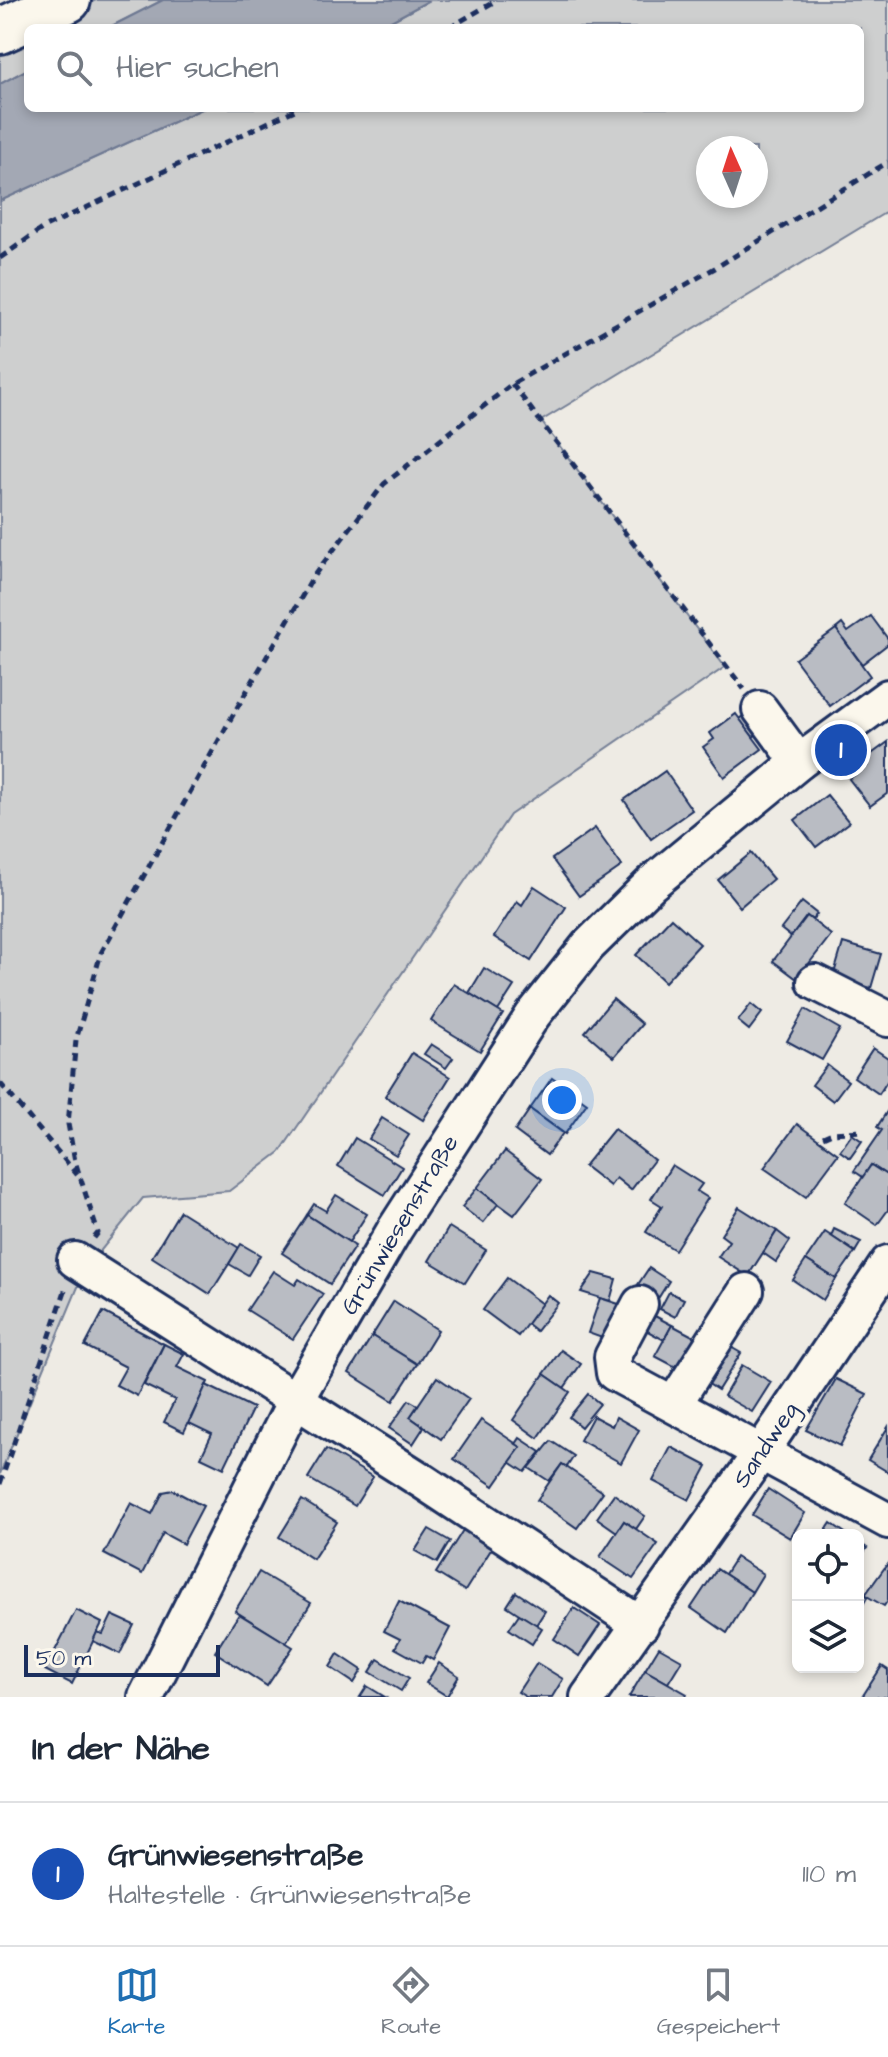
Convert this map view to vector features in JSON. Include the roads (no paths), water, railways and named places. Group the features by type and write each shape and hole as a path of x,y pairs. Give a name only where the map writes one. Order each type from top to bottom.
{"main road":[{"path":"0,31 68,0"}],"street":[{"name":"Grünwiesenstraße","path":"146,1697 296,1399 395,1229 533,1015 588,946 652,883 799,762 888,697"},
{"path":"760,709 799,762"},
{"path":"815,982 888,1019"},
{"path":"75,1260 296,1399 641,1625"},
{"name":"Sandweg","path":"588,1697 762,1451 888,1263"},
{"path":"674,1404 746,1291"},
{"path":"640,1304 612,1357 614,1373 888,1521"}],"place":[{"name":"Grünwiesenstraße","path":"841,750"}]}
